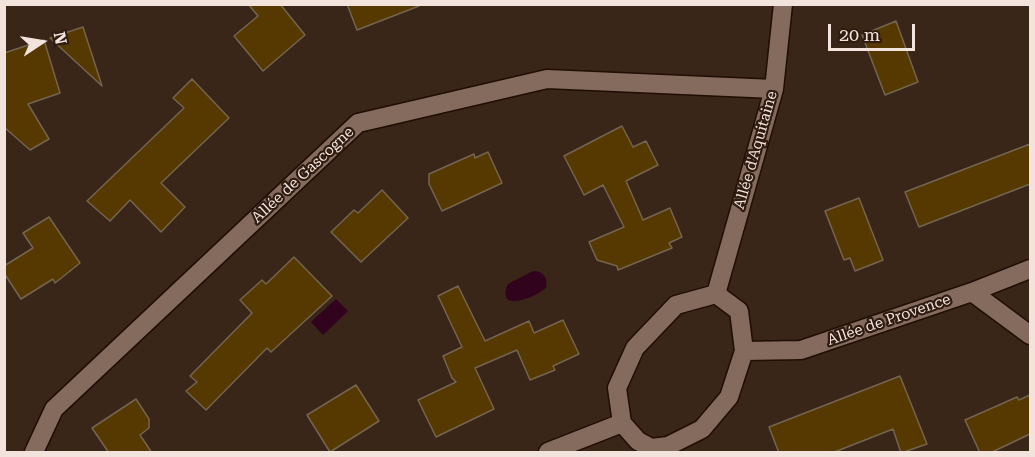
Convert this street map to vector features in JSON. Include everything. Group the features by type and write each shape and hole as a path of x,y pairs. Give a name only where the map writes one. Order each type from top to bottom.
{"street":[{"name":"Allée d'Aquitaine","path":"716,294 774,89 783,4"},
{"name":"Allée de Gascogne","path":"34,453 54,409 358,123 547,78 774,89"},
{"name":"Allée de Provence","path":"744,351 801,350 972,292 1030,269"},
{"path":"972,292 1030,335"},
{"path":"716,294 739,311 744,351 729,397 702,429 668,446 650,450 638,441 622,423 616,388 634,348 676,305 716,294"},
{"path":"548,453 622,423"}],"shaded area":[{"path":"533,271 540,272 544,276 546,288 526,299 512,301 507,299 505,293 508,284"},
{"path":"336,299 348,311 323,335 311,322"}],"building":[{"path":"248,4 280,4 305,35 263,71 234,36 258,16"},
{"path":"347,4 419,4 419,6 357,30"},
{"path":"896,21 918,82 885,95 862,35"},
{"path":"83,27 102,86 50,38"},
{"path":"44,40 60,93 28,104 49,139 30,150 4,127 4,53"},
{"path":"192,79 229,118 161,183 185,207 161,232 130,200 110,221 87,201 184,108 173,98"},
{"path":"622,126 633,147 646,141 658,165 626,181 643,220 670,208 682,237 669,243 672,248 618,270 617,266 597,260 589,242 624,227 603,185 584,195 564,156"},
{"path":"1030,144 1030,184 919,227 905,192"},
{"path":"488,152 502,183 442,211 429,184 429,174 474,154 475,158"},
{"path":"382,190 408,218 361,262 331,232 354,210 358,213"},
{"path":"859,198 883,260 855,271 850,258 844,260 825,211"},
{"path":"49,217 80,263 55,283 53,279 21,299 4,273 4,266 33,248 23,233"},
{"path":"294,257 332,296 271,352 267,348 206,410 186,391 197,382 190,376 252,313 240,300 262,280 266,284"},
{"path":"458,286 485,341 529,321 534,333 563,320 579,354 553,366 555,370 530,380 517,350 475,368 494,409 436,437 418,400 456,382 443,356 462,347 438,296"},
{"path":"900,376 927,444 901,453 893,429 832,453 779,453 769,427"},
{"path":"356,385 379,421 330,452 307,415"},
{"path":"1030,395 1030,434 990,453 980,453 965,420 1017,397 1019,400"},
{"path":"136,399 149,419 149,428 140,435 152,453 109,453 92,428"}]}
